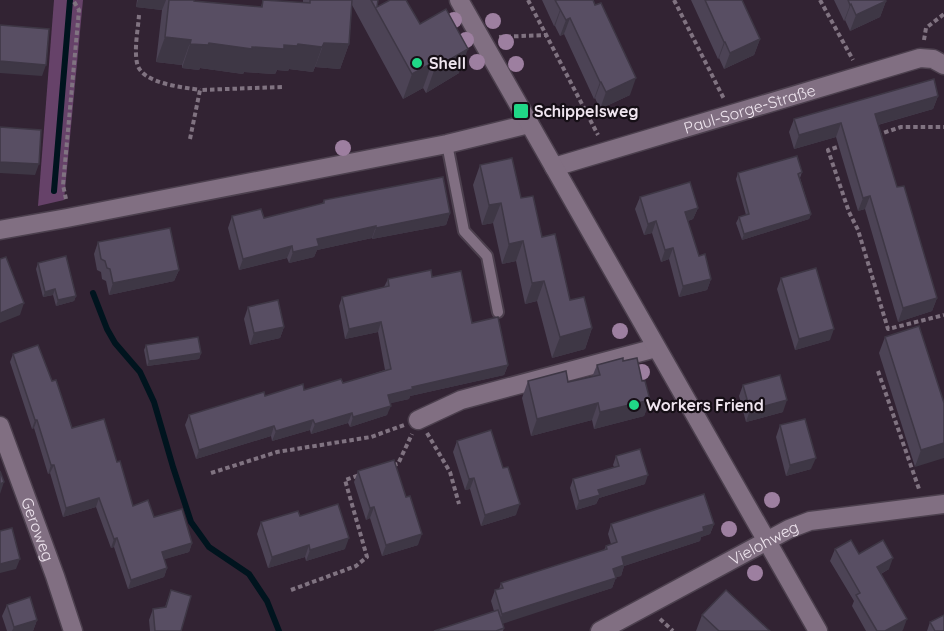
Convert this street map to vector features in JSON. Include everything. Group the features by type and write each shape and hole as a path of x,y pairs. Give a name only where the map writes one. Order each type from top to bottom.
{"street":[{"path":"459,0 818,631"},
{"path":"920,58 933,59 944,65"},
{"name":"Paul-Sorge-Straße","path":"554,167 920,58"},
{"path":"0,230 447,144 529,124"},
{"path":"418,420 461,400 657,348"},
{"name":"Geroweg","path":"0,426 73,631"},
{"name":"Vielohweg","path":"600,631 766,541 810,521 935,505"}],"lane":[{"path":"447,144 464,231 487,256 498,312"}],"path":[{"path":"67,218 63,185 80,10 73,0"},
{"path":"528,0 607,151"},
{"path":"674,0 731,113"},
{"path":"820,0 861,75"},
{"path":"920,58 926,28 944,14"},
{"path":"139,15 137,66 145,76 160,82 200,90 282,87"},
{"path":"480,38 546,35"},
{"path":"190,139 200,90"},
{"path":"870,137 901,127 944,127"},
{"path":"849,143 828,150 849,212 858,230 888,329 944,315"},
{"path":"878,371 935,505"},
{"path":"387,467 398,464 418,420"},
{"path":"211,473 277,452 370,437 418,420"},
{"path":"418,420 450,472 459,504"},
{"path":"291,590 356,566 367,557 345,480 366,474"}],"shaded area":[{"path":"54,0 83,0 64,200 38,206"}],"building":[{"path":"169,0 194,0 262,7 263,0 310,3 310,0 352,0 349,44 324,43 322,47 298,44 297,46 284,45 284,49 252,47 252,49 209,43 208,45 190,44 191,40 165,37"},
{"path":"371,0 378,0 377,7 390,0 406,0 420,24 446,9 468,49 435,68 432,63 412,74"},
{"path":"555,0 593,0 595,5 601,3 636,78 606,92 570,18 566,20"},
{"path":"705,0 742,0 760,39 730,53"},
{"path":"848,0 885,0 886,1 856,15"},
{"path":"0,25 49,29 46,65 0,61"},
{"path":"934,79 938,96 875,114 897,187 904,186 937,298 903,308 870,196 863,198 841,123 799,135 794,119"},
{"path":"0,127 41,130 39,164 0,162"},
{"path":"797,156 802,172 798,174 811,214 744,234 739,217 749,214 738,173"},
{"path":"512,158 521,198 533,196 542,237 555,234 570,300 584,297 592,328 560,337 544,281 532,283 523,241 509,244 501,203 489,205 480,165"},
{"path":"443,177 450,213 317,239 319,246 293,252 292,246 243,259 232,216 261,209 264,218 324,203 324,200"},
{"path":"690,182 698,208 685,212 699,256 705,254 711,279 683,286 673,248 665,250 656,221 648,224 640,197"},
{"path":"170,228 179,270 113,283 110,269 101,259 98,242"},
{"path":"66,256 76,296 58,300 55,289 45,292 38,263"},
{"path":"6,257 24,303 0,313 0,259"},
{"path":"816,268 834,329 799,339 781,278"},
{"path":"431,270 432,277 461,271 472,323 498,317 508,365 412,387 413,389 388,395 391,406 353,417 352,413 315,424 313,420 276,431 274,426 199,450 189,415 264,392 265,396 303,384 304,390 341,379 343,383 391,369 381,322 349,329 342,297 389,286 388,279"},
{"path":"278,300 284,327 254,333 248,307"},
{"path":"919,326 944,403 944,443 921,450 885,337"},
{"path":"198,337 201,353 149,361 146,345"},
{"path":"38,345 52,381 56,380 72,428 104,419 117,462 120,461 133,506 148,500 154,517 182,509 192,543 162,552 167,568 131,580 117,538 114,539 99,498 66,508 54,465 51,465 13,354"},
{"path":"623,358 623,361 637,358 642,381 645,381 650,400 600,412 598,403 537,419 528,381 566,371 568,382 600,375 597,365"},
{"path":"780,375 787,400 750,410 743,385"},
{"path":"805,419 816,458 790,465 780,425"},
{"path":"491,430 503,468 508,467 520,504 485,515 474,478 469,479 457,441"},
{"path":"640,449 648,475 598,490 600,495 579,501 573,479 619,466 616,456"},
{"path":"394,460 406,497 410,496 422,534 386,545 374,507 370,508 358,471"},
{"path":"0,471 4,482 0,484"},
{"path":"704,494 714,524 703,527 704,531 622,557 624,565 613,569 616,578 502,614 495,590 503,588 501,583 607,549 606,546 617,542 611,524"},
{"path":"338,504 349,538 310,550 309,545 272,557 261,522 298,511 300,516"},
{"path":"12,528 20,559 0,564 0,531"},
{"path":"851,540 859,554 883,540 893,558 877,567 907,619 885,631 877,631 856,595 860,593 835,549"},
{"path":"171,590 191,596 181,631 155,631 153,609 166,607"},
{"path":"726,590 770,631 719,631 702,615"},
{"path":"30,597 37,620 14,627 7,605"},
{"path":"498,610 504,628 496,631 434,631"},
{"path":"944,615 944,631 935,631 930,622"}],"waterway":[{"path":"54,191 70,0"},
{"path":"93,293 107,329 115,343 140,372 154,402 191,522 209,547 249,574 267,601 279,631"}],"place":[{"name":"Shell","path":"417,63"},
{"name":"Schippelsweg","path":"521,111"},
{"name":"Workers Friend","path":"634,405"}]}
